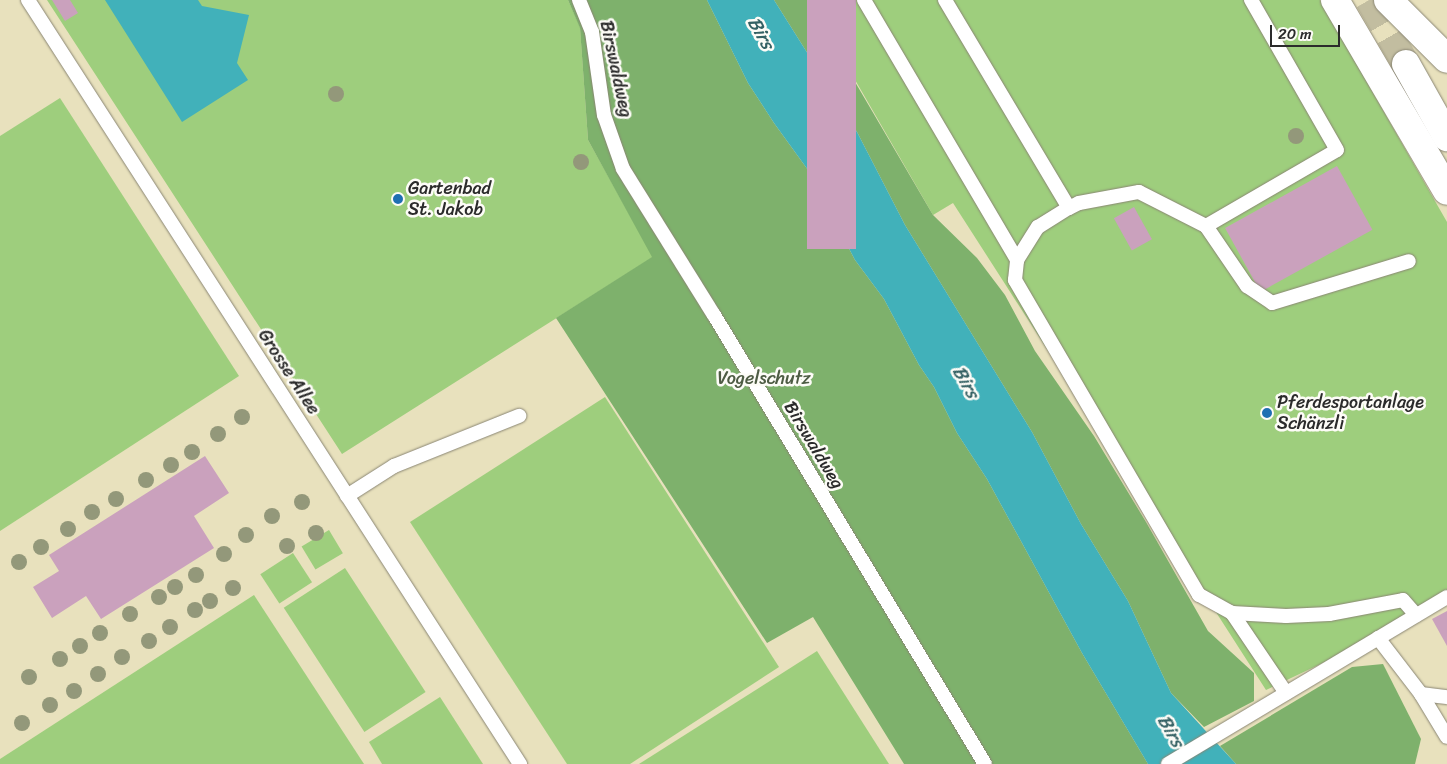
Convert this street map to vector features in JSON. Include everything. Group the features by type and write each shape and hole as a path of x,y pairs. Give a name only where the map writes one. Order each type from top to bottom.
{"highway":[{"path":"1335,0 1447,191"},
{"path":"1388,0 1447,59"},
{"path":"1406,64 1447,137"}],"lane":[{"name":"Grosse Allee","path":"28,0 520,764"},
{"name":"Birswaldweg","path":"579,0 592,32 604,116 623,169 714,315 985,764"},
{"path":"864,0 1017,260"},
{"path":"944,0 1069,208"},
{"path":"1206,226 1337,150 1251,0"},
{"path":"1409,261 1272,303 1247,286 1206,226 1139,192 1079,203 1038,227 1017,260 1014,280 1199,595 1232,613 1286,616 1329,614 1403,600 1416,615"},
{"path":"347,496 394,466 519,416"},
{"path":"1168,764 1447,597"},
{"path":"1232,613 1286,693"},
{"path":"1378,638 1420,694 1447,737"},
{"path":"1420,694 1447,696"}],"green space":[{"name":"Gartenbad St. Jakob","path":"47,0 568,0 580,27 588,140 653,257 342,454"},
{"name":"Vogelschutz","path":"568,0 707,0 748,83 808,170 855,260 884,299 919,365 934,387 957,433 987,479 1082,653 1148,764 904,764 813,617 767,643 556,318 652,257 588,140 580,28"},
{"path":"774,0 807,0 933,215 977,258 1005,295 1035,351 1094,436 1146,522 1208,631 1254,673 1254,701 1204,727 1171,693 1128,601 1081,524 1032,432 905,225 857,132"},
{"name":"Pferdesportanlage Schänzli","path":"809,0 1320,0 1447,222 1447,604 1266,690 953,203 933,215"},
{"path":"60,98 239,376 0,531 0,136"},
{"path":"605,397 779,667 630,764 567,764 410,522"},
{"path":"329,530 343,553 315,570 302,546"},
{"path":"293,553 312,582 279,604 260,574"},
{"path":"345,568 426,692 364,732 284,608"},
{"path":"254,595 364,764 0,764 0,759"},
{"path":"817,651 889,764 639,764"},
{"path":"1383,664 1421,739 1415,764 1236,764 1220,746 1352,667"},
{"path":"440,697 483,764 382,764 369,742"}],"water":[{"path":"105,0 198,0 202,6 249,15 237,63 248,80 182,122"},
{"name":"Birs","path":"707,0 774,0 857,132 905,225 1032,432 1081,524 1128,601 1171,693 1236,764 1148,764 1082,653 987,479 957,433 934,387 919,365 884,299 855,260 808,170 748,83"}],"building":[{"path":"52,0 70,0 78,13 65,21"},
{"path":"807,0 856,0 856,249 807,249"},
{"path":"1337,166 1372,230 1260,292 1225,228"},
{"path":"1134,207 1152,239 1132,251 1114,218"},
{"path":"205,456 229,493 194,516 214,548 101,619 86,596 52,618 33,587 59,571 49,555"},
{"path":"1447,611 1447,646 1432,619"}],"tunnel":[{"path":"1369,0 1406,64"}],"place":[{"name":"Gartenbad St. Jakob","path":"398,199"},
{"name":"Pferdesportanlage Schänzli","path":"1267,413"}]}
